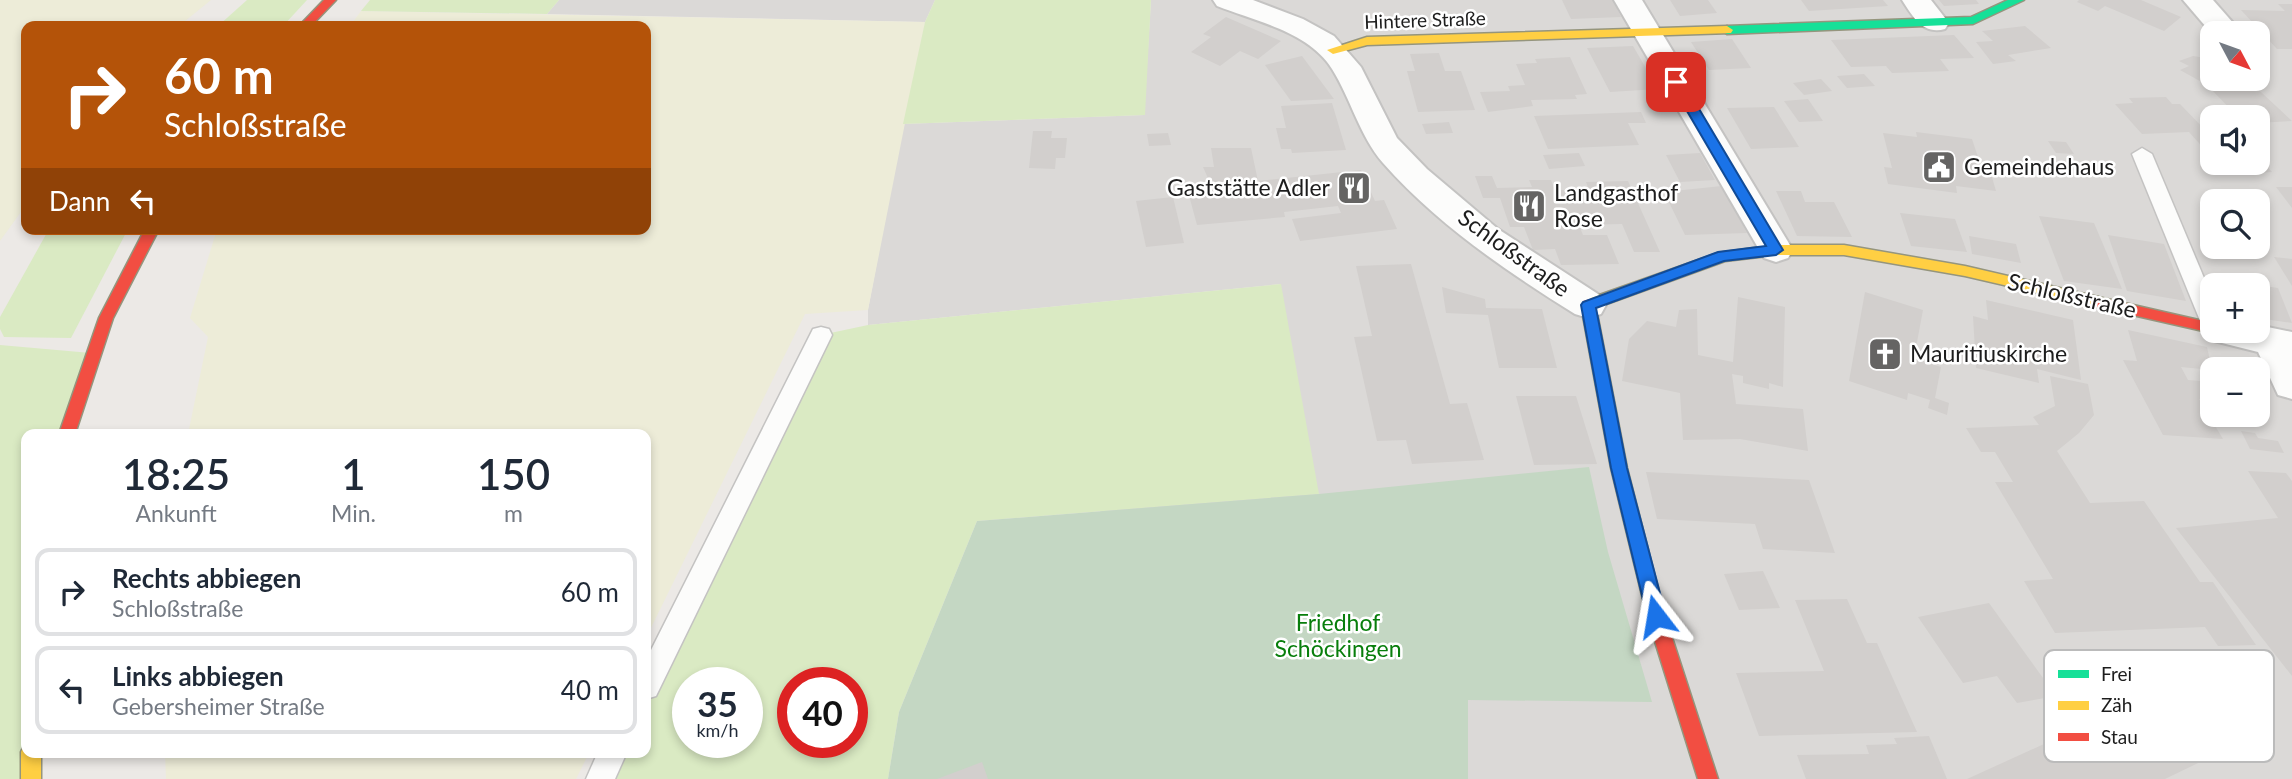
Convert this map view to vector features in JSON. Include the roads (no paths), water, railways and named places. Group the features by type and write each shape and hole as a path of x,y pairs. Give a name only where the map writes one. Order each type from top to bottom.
{"street":[{"path":"310,21 330,0"},
{"name":"Schloßstraße","path":"1227,0 1308,33 1333,50 1350,74 1378,137 1396,157 1481,232 1547,281 1588,305 1723,256 1776,250 1844,250 1965,271 2200,323"},
{"path":"1628,0 1776,250"},
{"path":"1916,0 1935,23"},
{"name":"Hintere Straße","path":"1333,50 1367,41 1648,34 1852,23 1935,23 1973,20 2018,0"},
{"path":"2196,0 2216,21"},
{"path":"68,429 106,318 149,235"},
{"path":"1588,305 1619,468 1650,589 1708,779"},
{"path":"2282,344 2292,385"},
{"path":"31,758 31,779"}],"lane":[{"path":"2142,154 2200,297"},
{"path":"651,677 821,335"},
{"path":"600,779 610,758"}],"place":[{"name":"Gemeindehaus","path":"1939,167"},
{"name":"Gaststätte Adler","path":"1354,188"},
{"name":"Landgasthof Rose","path":"1529,206"},
{"name":"Mauritiuskirche","path":"1885,354"}],"park label":[{"name":"Friedhof Schöckingen","path":"1338,636"}]}
